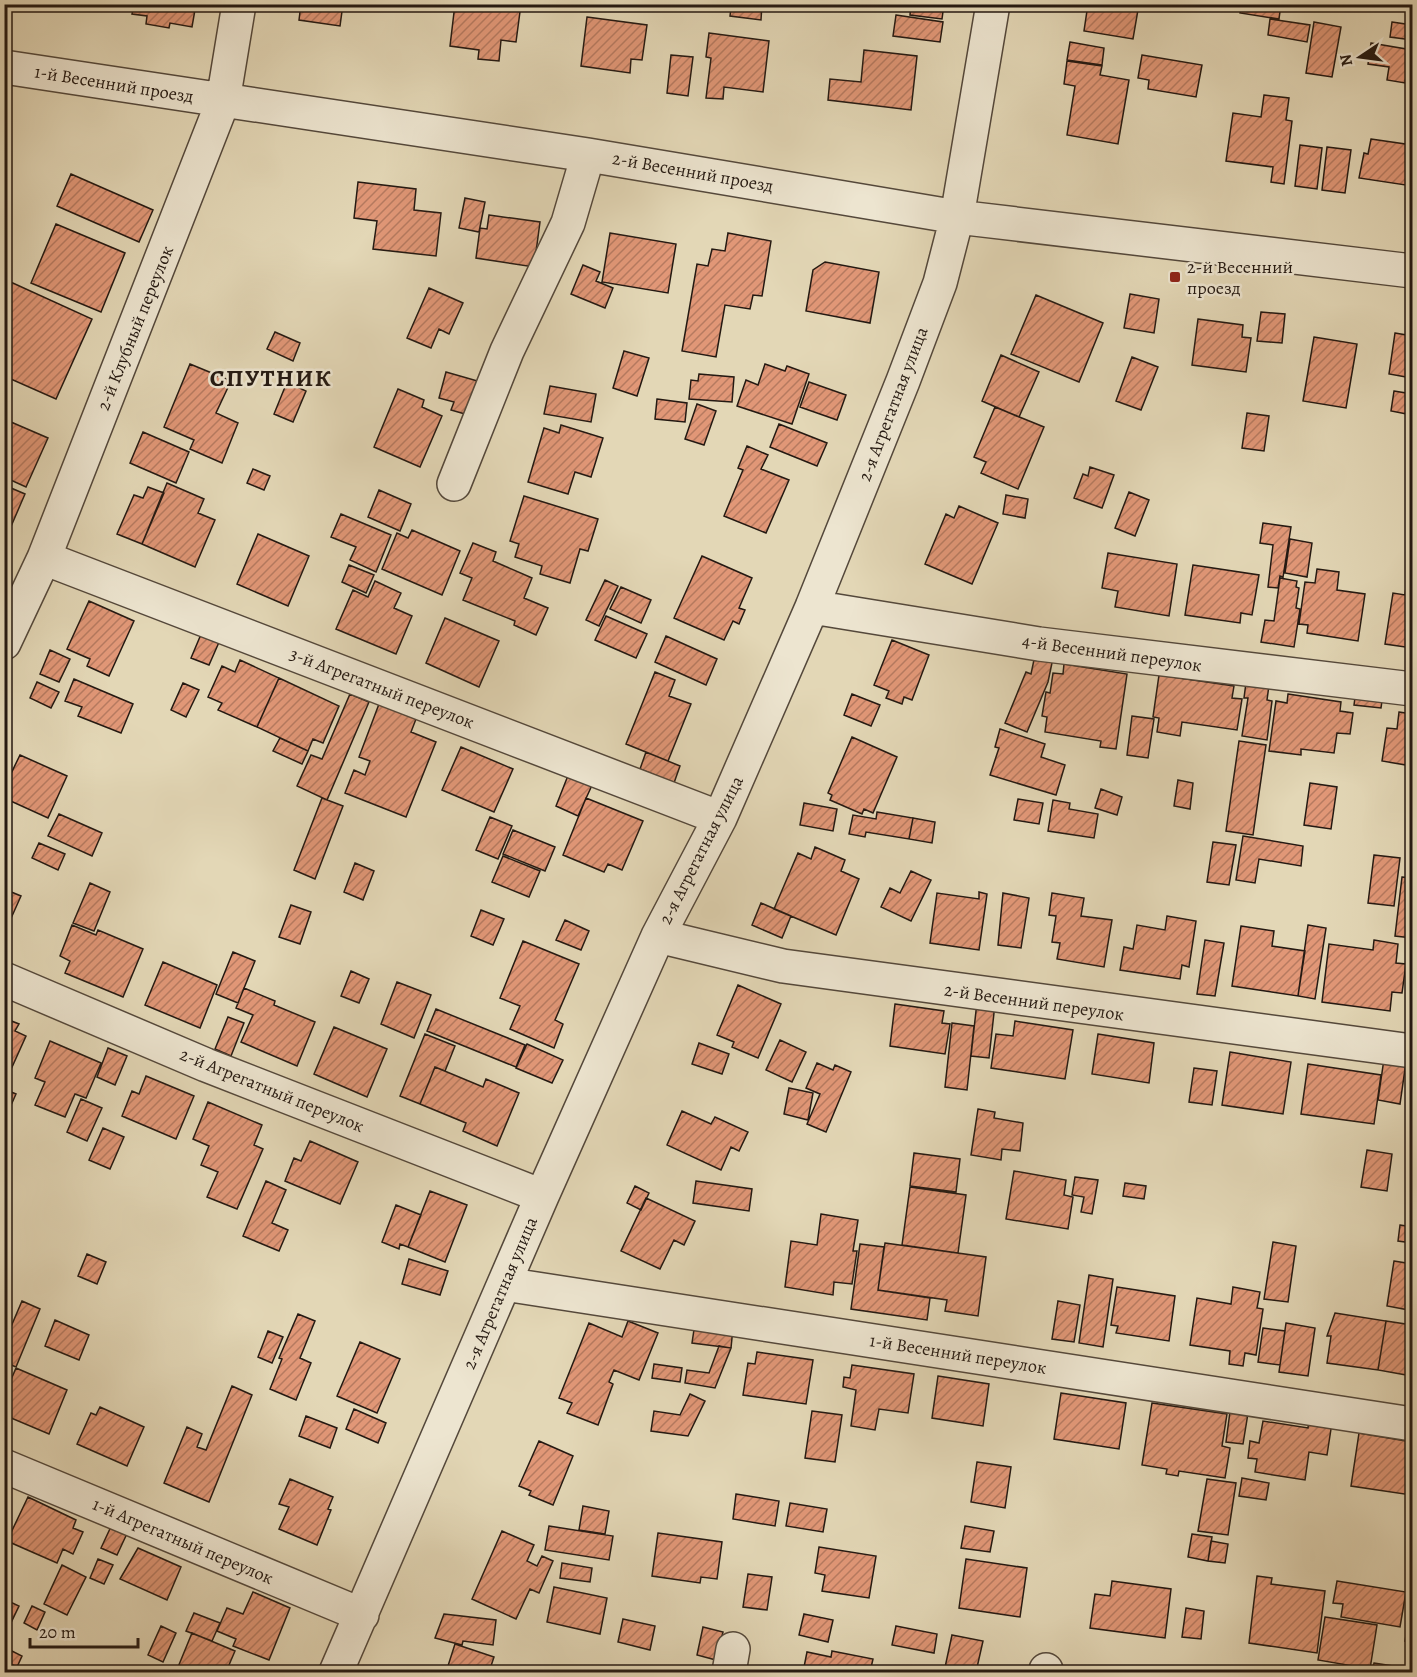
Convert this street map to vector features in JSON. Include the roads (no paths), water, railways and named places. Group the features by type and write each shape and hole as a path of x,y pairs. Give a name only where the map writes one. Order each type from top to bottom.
{"street":[{"name":"2-й Клубный переулок","path":"4,643 44,558 223,101 239,4"},
{"name":"2-я Агрегатная улица","path":"336,1672 542,1196 658,936 720,818 812,607 903,381 940,283 957,217 993,4"},
{"name":"1-й Весенний проезд","path":"4,67 223,101"},
{"name":"2-й Весенний проезд","path":"223,101 588,154 957,217 1413,271"},
{"path":"454,484 507,351 568,223 588,154"},
{"name":"3-й Агрегатный переулок","path":"44,558 720,818"},
{"name":"4-й Весенний переулок","path":"812,607 1039,644 1413,689"},
{"name":"2-й Весенний переулок","path":"658,936 795,968 1413,1051"},
{"name":"2-й Агрегатный переулок","path":"4,980 206,1065 542,1196"},
{"name":"1-й Весенний переулок","path":"504,1284 1413,1424"},
{"name":"1-й Агрегатный переулок","path":"4,1466 362,1615"}],"place":[{"name":"2-й Весенний проезд","path":"1175,277"}],"district":[{"name":"СПУТНИК","path":"271,378"}]}
